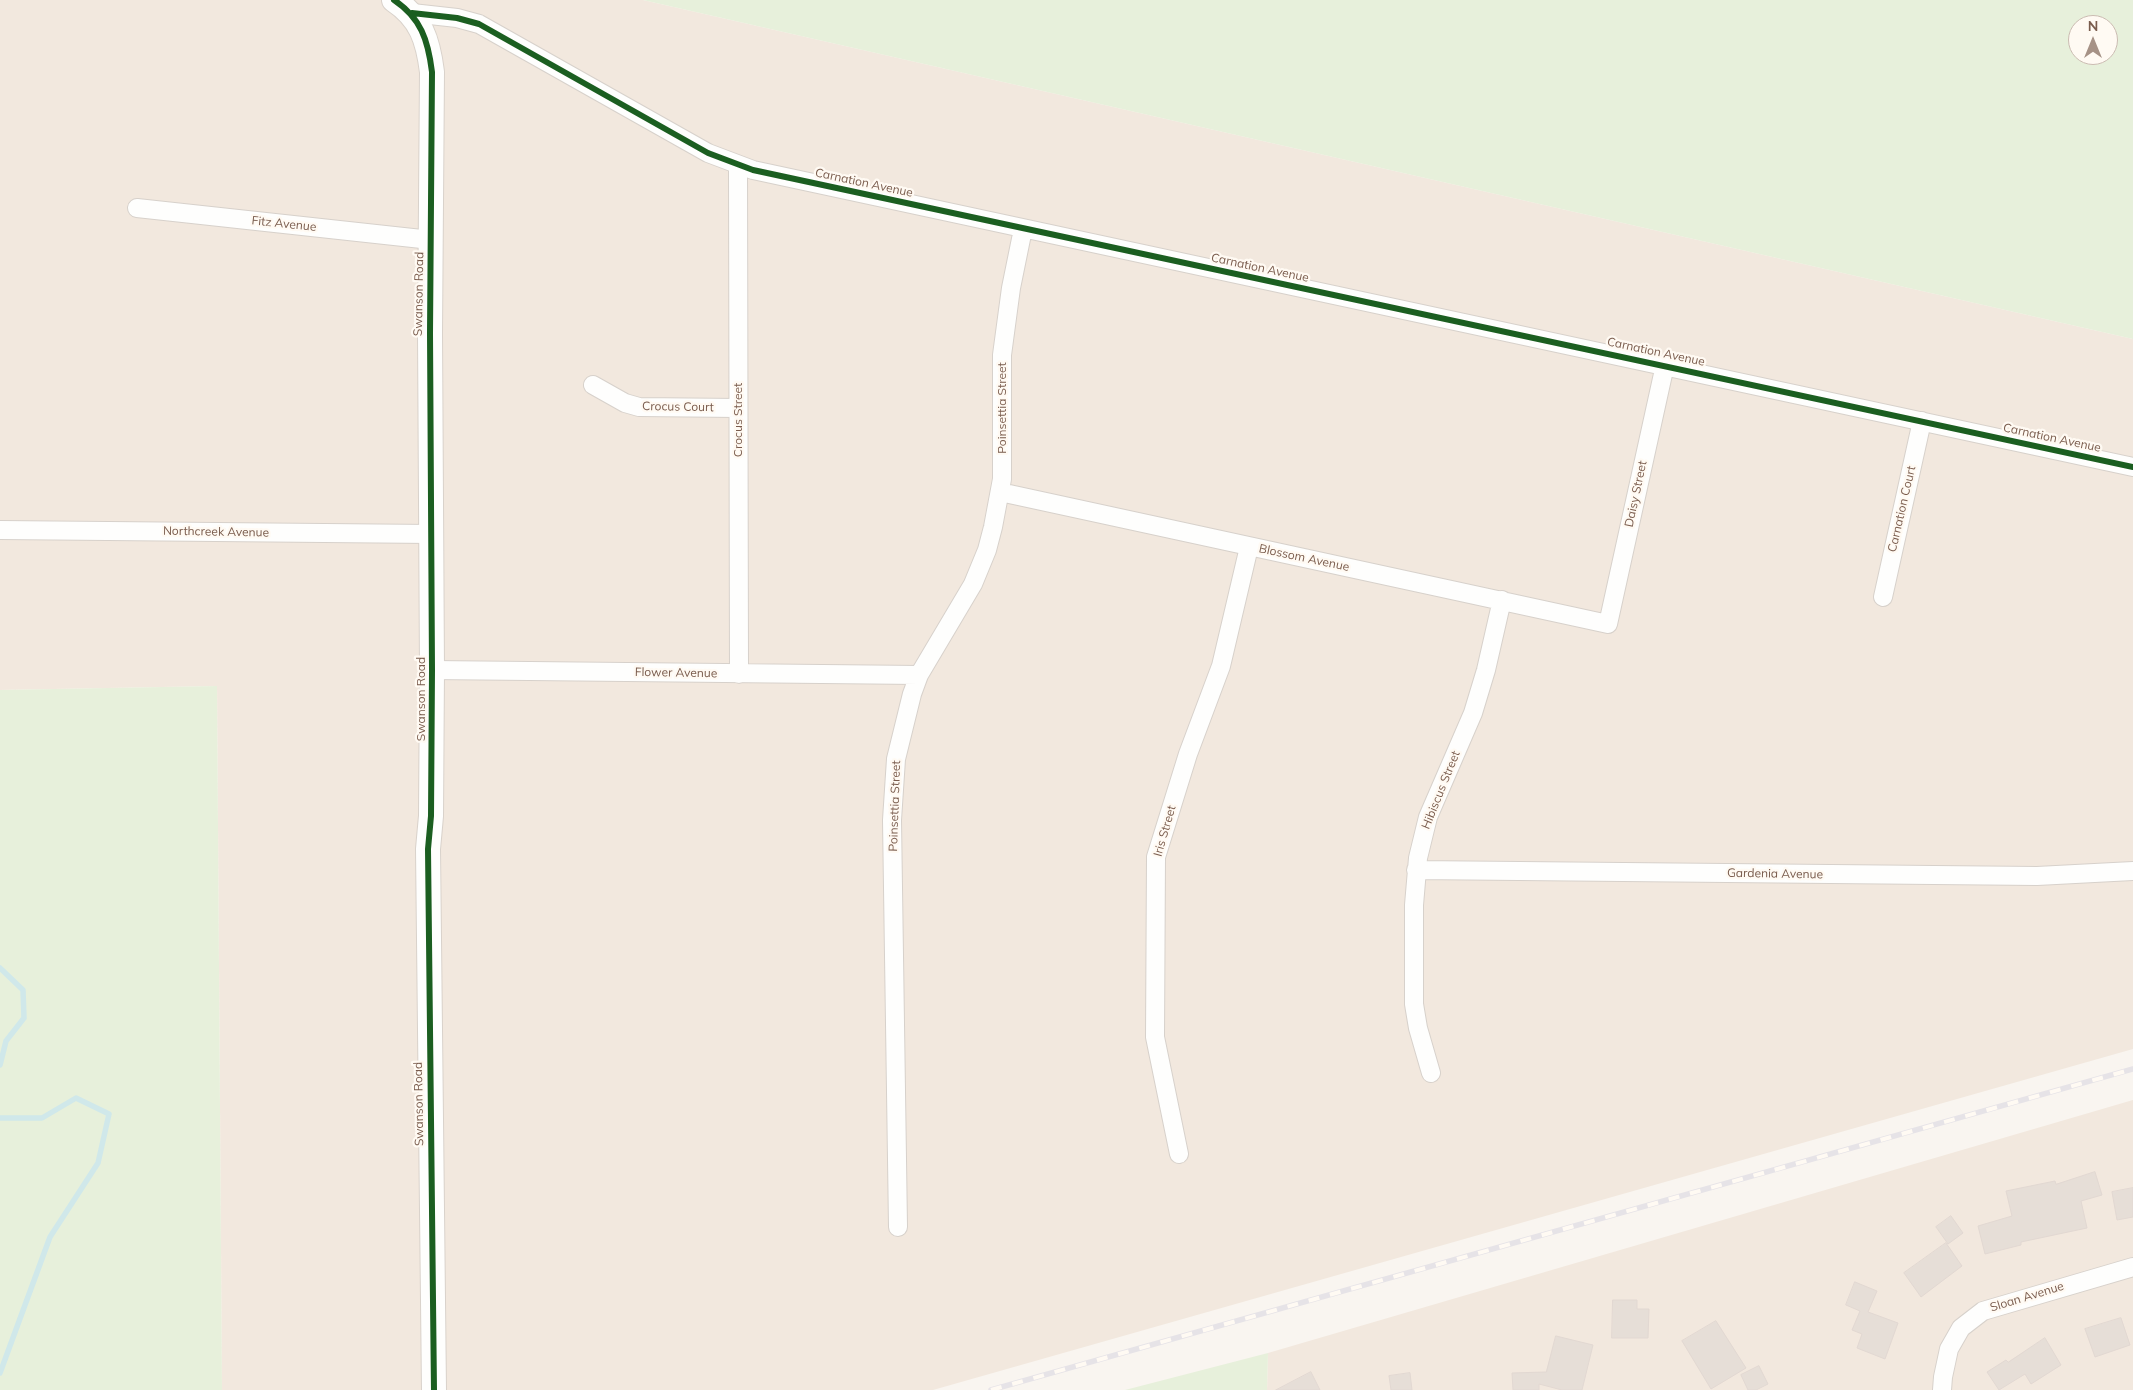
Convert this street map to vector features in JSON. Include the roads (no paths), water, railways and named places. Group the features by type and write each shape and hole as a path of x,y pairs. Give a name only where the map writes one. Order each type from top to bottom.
{"street":[{"name":"Carnation Avenue","path":"403,7 478,24 708,152 738,166 771,175 1665,365 2133,467"},
{"name":"Swanson Road","path":"403,7 421,27 426,41 432,72 430,440 432,670 431,816 428,858 434,1390"},
{"name":"Crocus Street","path":"738,166 739,674"},
{"name":"Fitz Avenue","path":"137,208 432,240"},
{"name":"Poinsettia Street","path":"898,1228 892,795 900,739 919,675 973,584 987,550 1000,492 1002,468 1002,355 1011,288 1023,229"},
{"name":"Daisy Street","path":"1608,624 1665,365"},
{"name":"Crocus Court","path":"593,385 626,403 639,407 738,408"},
{"name":"Carnation Court","path":"1883,597 1922,422"},
{"name":"Blossom Avenue","path":"1000,492 1608,624"},
{"name":"Northcreek Avenue","path":"0,530 432,534"},
{"name":"Iris Street","path":"1179,1154 1155,1037 1156,857 1188,754 1221,666 1249,546"},
{"name":"Hibiscus Street","path":"1431,1073 1418,1028 1414,1004 1416,870 1420,845 1428,818 1464,737 1480,692 1502,600"},
{"name":"Flower Avenue","path":"432,670 919,675"},
{"name":"Gardenia Avenue","path":"1416,870 2037,876 2133,871"},
{"name":"Sloan Avenue","path":"1942,1390 1942,1377 1949,1349 1962,1328 1983,1311 2133,1267"}],"waterway":[{"path":"0,968 23,990 24,1018 6,1041 0,1065"},
{"path":"0,1118 42,1118 76,1098 109,1114 98,1163 50,1237 0,1373"}],"railway":[{"path":"991,1390 2133,1069"}]}
